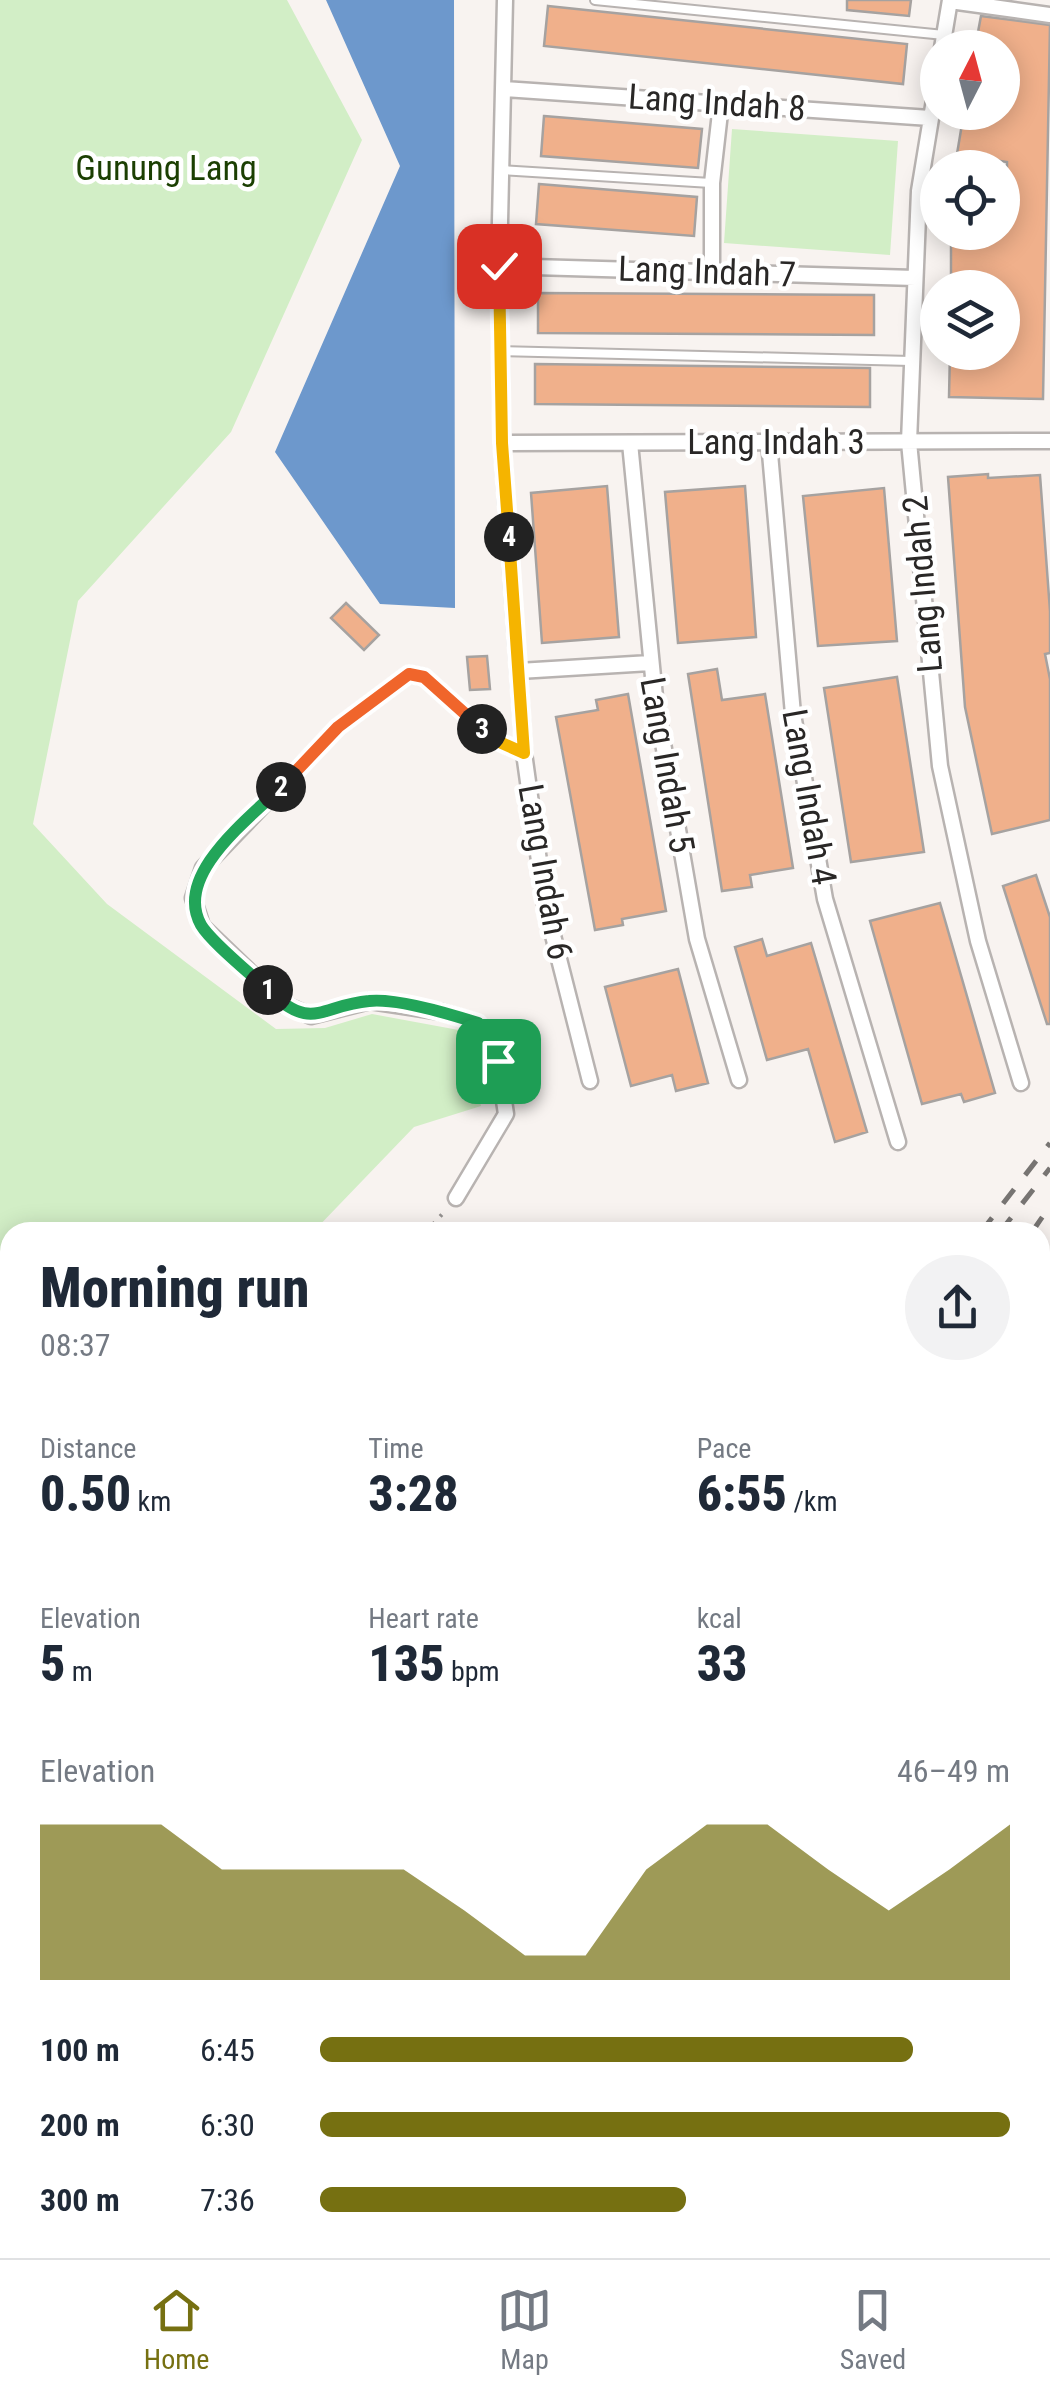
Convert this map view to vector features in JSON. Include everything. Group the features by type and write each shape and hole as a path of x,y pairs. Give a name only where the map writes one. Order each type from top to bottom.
{"street":[{"name":"Lang Indah 6","path":"504,0 499,266 502,443 524,753 545,904 590,1081"},
{"path":"945,30 950,1 1050,14"},
{"name":"Lang Indah 8","path":"503,88 920,117"},
{"path":"712,272 712,183 721,104"},
{"name":"Lang Indah 2","path":"928,130 919,191 910,442 940,766 978,942 1021,1083"},
{"name":"Lang Indah 7","path":"499,266 915,278"},
{"name":"Lang Indah 4","path":"769,442 793,714 825,899 898,1142"},
{"name":"Lang Indah 3","path":"502,443 1050,442"},
{"name":"Lang Indah 5","path":"630,443 650,663 697,939 739,1080"},
{"path":"519,671 650,663"},
{"path":"456,1198 506,1114 498,1061 478,1023 442,1012 370,1000 310,1016 283,1004 202,926 192,898 203,868 338,727 409,674 424,677 495,740 524,753"}],"lane":[{"path":"595,0 920,38"},
{"path":"501,170 712,183"},
{"path":"502,352 910,361"}],"path":[{"path":"435,1222 456,1198"}],"green space":[{"name":"Gunung Lang","path":"0,0 287,0 362,140 231,432 78,601 33,824 107,904 276,1029 325,1028 372,1014 464,1031 481,1106 414,1127 323,1222 0,1222"},
{"path":"732,129 898,141 890,255 724,243"}],"water":[{"path":"326,0 454,0 455,608 380,604 275,452 400,166"}],"building":[{"path":"847,0 911,0 909,16 847,10"},
{"path":"548,6 907,44 903,84 544,46"},
{"path":"981,16 1050,25 1043,399 949,397 950,370 1020,370 1020,270 951,270 951,250 1020,250 1020,150 958,150 961,130 1020,130 1020,30 978,30"},
{"path":"544,116 702,129 698,168 541,156"},
{"path":"539,184 697,197 694,236 536,224"},
{"path":"538,293 874,295 874,335 538,333"},
{"path":"535,364 870,368 870,407 535,404"},
{"path":"988,474 988,478 1040,475 1050,611 1050,653 1045,654 1050,679 1050,820 992,834 965,707 948,477"},
{"path":"607,486 619,637 542,643 531,493"},
{"path":"745,486 756,637 678,643 665,492"},
{"path":"884,488 897,641 818,646 803,496"},
{"path":"346,603 379,635 364,650 331,618"},
{"path":"487,656 490,689 470,690 467,657"},
{"path":"717,669 722,700 765,694 793,868 750,875 752,887 722,891 688,674"},
{"path":"897,677 924,852 851,862 824,688"},
{"path":"628,694 666,911 622,919 623,925 595,930 556,717 598,710 596,700"},
{"path":"1036,875 1050,917 1050,1024 1003,886"},
{"path":"940,903 995,1093 964,1102 961,1094 922,1104 870,921"},
{"path":"762,939 767,956 811,943 867,1132 835,1142 808,1049 767,1060 735,947"},
{"path":"678,969 708,1083 676,1091 672,1075 631,1086 605,987"}],"railway":[{"path":"989,1222 1050,1143"},
{"path":"1008,1222 1050,1168"},
{"path":"1039,1222 1050,1206"}],"route":[{"path":"498,1061 478,1023 442,1012 370,1000 310,1016 283,1004 202,926 192,898 203,868 338,727 409,674 424,677 495,740 524,753 502,443 499,266"}]}
